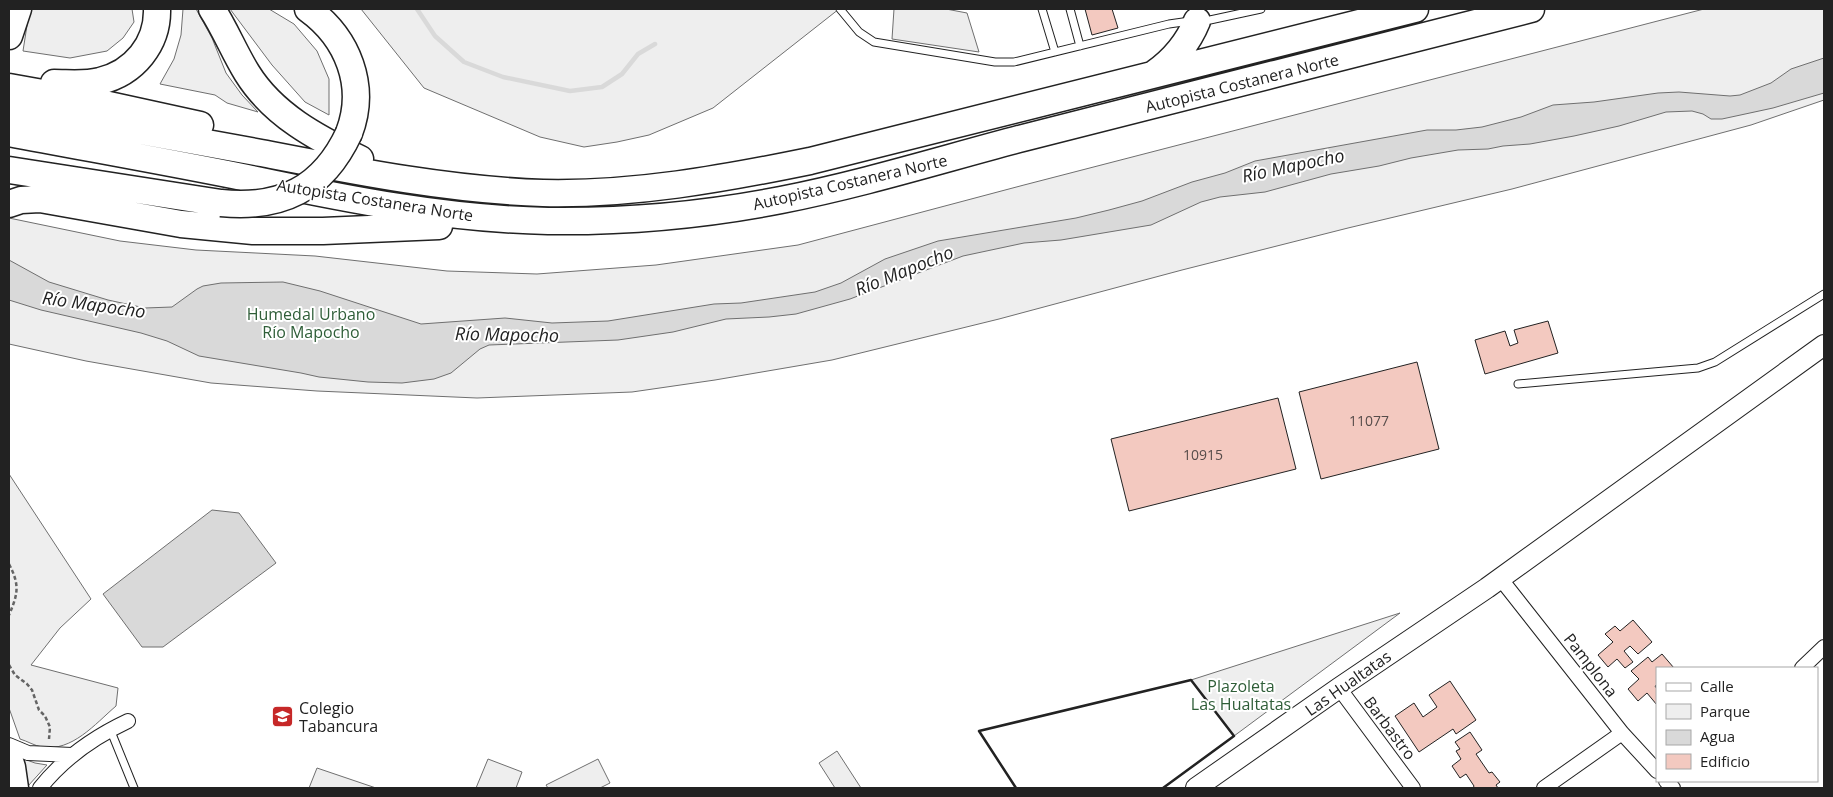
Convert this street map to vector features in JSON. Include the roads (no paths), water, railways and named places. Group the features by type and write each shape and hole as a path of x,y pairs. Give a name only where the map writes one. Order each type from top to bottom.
{"highway":[{"path":"9,36 18,9"},
{"path":"9,87 52,83 87,83 104,80 120,74 139,59 151,40 155,30 157,9"},
{"path":"212,9 247,73 264,96 276,108 324,140 368,163 405,178"},
{"path":"9,170 221,203 260,204 285,198 309,184 328,167 343,146 349,133 356,104 356,91 351,66 339,40 329,27 308,9"},
{"name":"Autopista Costanera Norte","path":"9,107 317,164 476,188 544,193 616,190 684,184 810,161 1415,9"},
{"name":"Autopista Costanera Norte","path":"9,133 361,201 439,213 547,221 634,219 716,211 785,200 1531,9"},
{"path":"1149,77 1177,55 1186,44 1196,18"},
{"path":"9,87 104,104 196,124 317,164"},
{"path":"9,204 21,200 40,198 118,213 217,228 288,232 456,225 504,219"}],"main road":[{"path":"9,751 14,766 17,788"}],"street":[{"name":"Las Hualtatas","path":"1196,788 1500,578 1824,345"},
{"name":"Pamplona","path":"1500,578 1622,733 1656,770"},
{"path":"1803,667 1824,647"},
{"name":"Barbastro","path":"1339,688 1414,788"},
{"path":"40,788 72,755 110,729 128,720"},
{"path":"1544,788 1622,733"},
{"path":"9,745 28,753 72,755"}],"lane":[{"path":"840,9 859,32 874,42 995,62 1014,62 1196,18 1210,20 1261,9"},
{"path":"1042,9 1055,52"},
{"path":"1070,9 1080,46"},
{"path":"1518,384 1698,368 1714,362 1824,294"},
{"path":"110,729 134,788"}],"water":[{"name":"Río Mapocho","path":"1824,58 1824,93 1773,108 1722,119 1711,119 1703,114 1692,111 1666,112 1619,126 1574,136 1530,144 1458,150 1331,174 1265,192 1220,197 1201,202 1151,225 1061,240 1024,243 963,256 850,299 796,314 726,319 673,332 618,340 489,345 480,349 451,373 434,379 402,383 368,382 319,377 199,356 167,341 141,333 41,310 9,300 9,260 49,282 108,300 145,308 172,307 203,286 221,283 283,282 320,291 421,324 505,318 552,323 608,321 714,304 741,303 815,292 841,283 885,259 938,241 1076,218 1109,210 1142,201 1255,161 1427,130 1456,130 1482,127 1521,117 1553,105 1594,102 1658,93 1679,92 1740,95 1771,83 1791,69"},
{"path":"212,510 239,513 276,563 163,647 142,647 103,594"}],"waterway":[{"path":"417,9 435,36 464,62 503,77 570,91 602,87 622,74 638,54 655,44"}],"place":[{"name":"Colegio Tabancura","path":"283,717"}],"park label":[{"name":"Humedal Urbano Río Mapocho","path":"311,323"},
{"name":"Plazoleta Las Hualtatas","path":"1241,695"}]}
